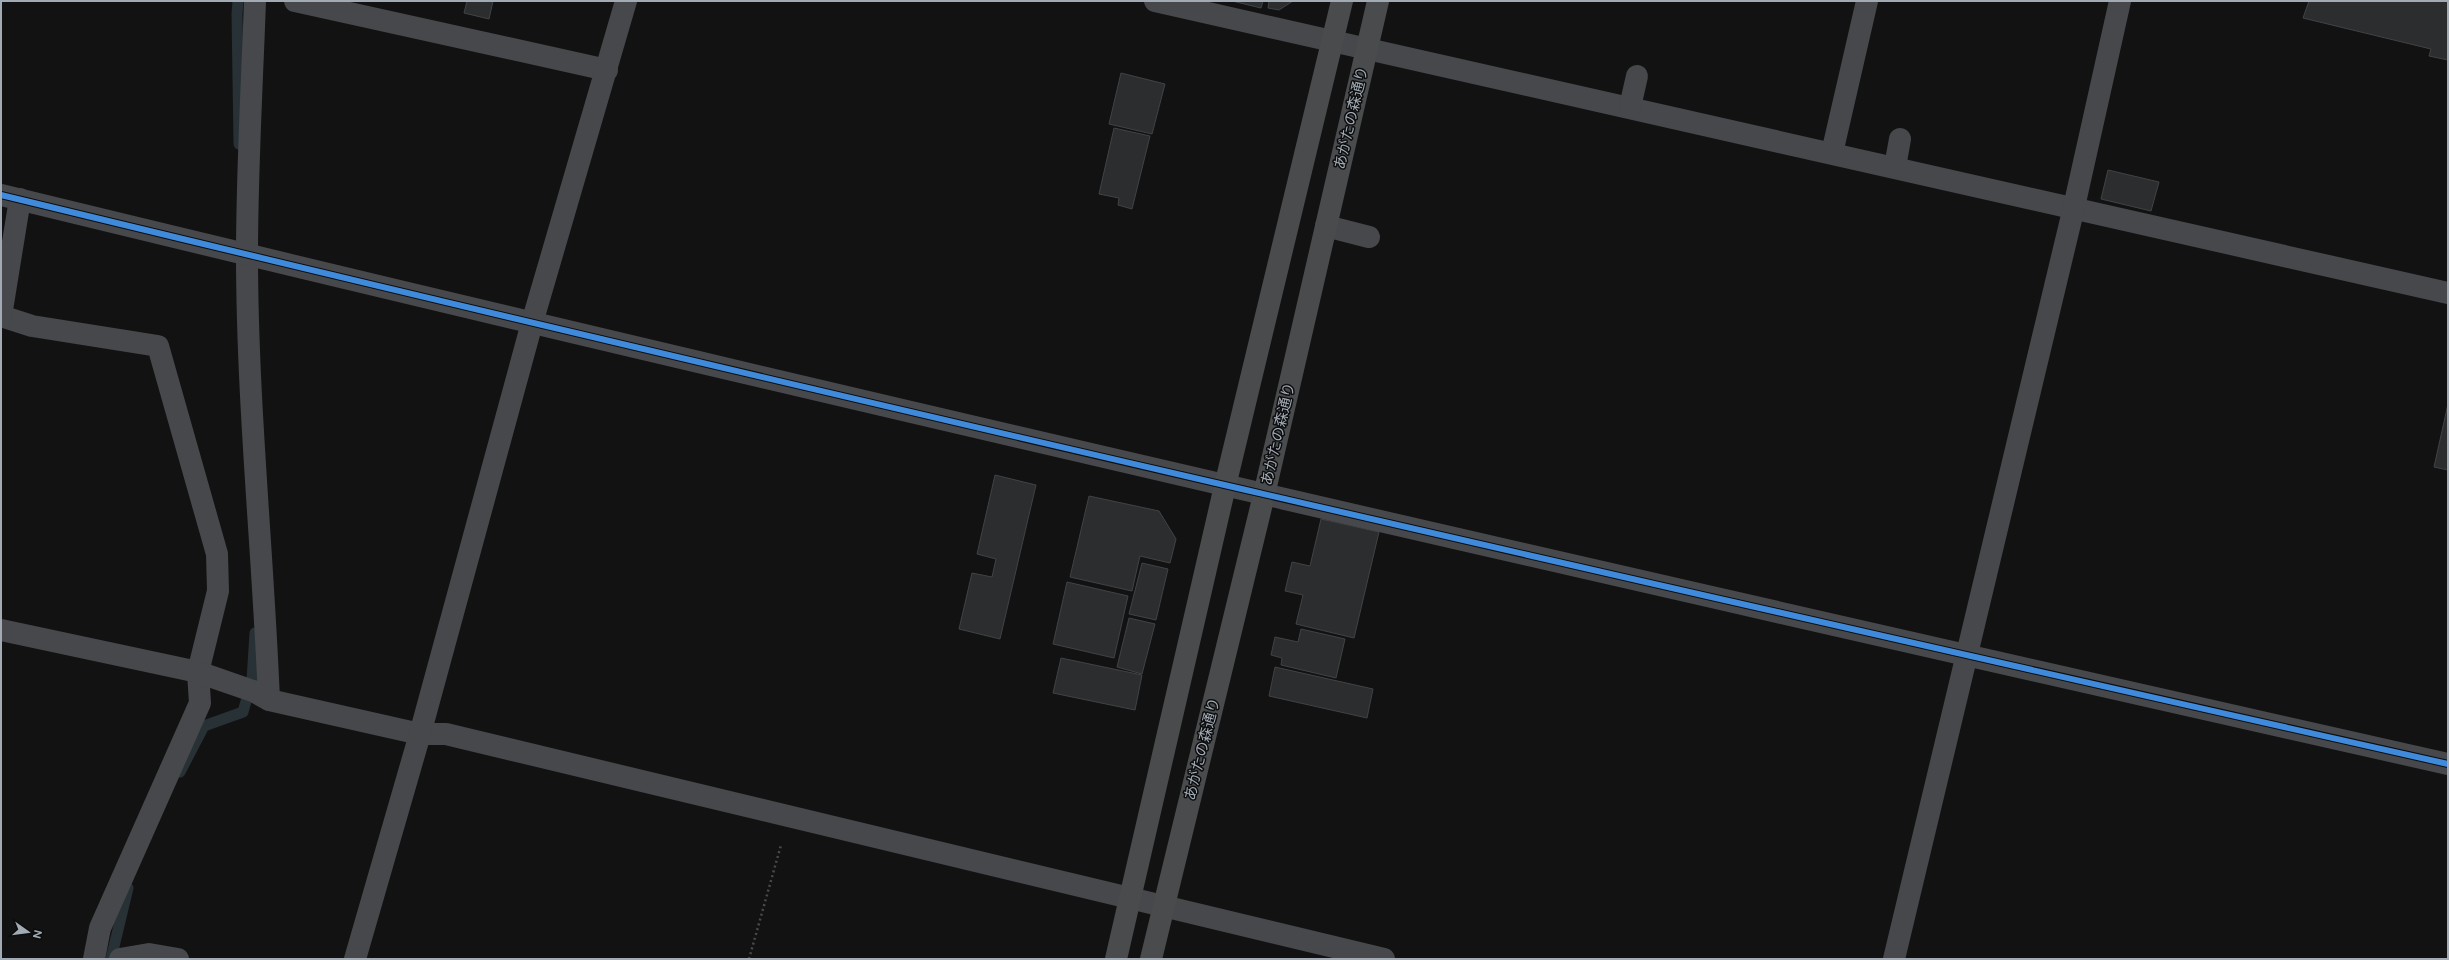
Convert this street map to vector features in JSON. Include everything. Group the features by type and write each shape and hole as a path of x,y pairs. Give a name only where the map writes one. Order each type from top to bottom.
{"highway":[{"path":"1116,959 1132,898 1225,486 1342,1"},
{"name":"あがたの森通り","path":"1151,959 1264,495 1378,1"}],"street":[{"path":"255,1 238,252 254,475 265,594 261,695"},
{"path":"295,1 607,70"},
{"path":"355,959 420,734 532,323 626,1"},
{"path":"1155,1 1225,24 1367,49 1600,106 1630,107 2448,293"},
{"path":"1832,153 1867,1"},
{"path":"1894,959 1965,655 2074,208 2120,1"},
{"path":"1630,107 1637,76"},
{"path":"1895,167 1900,139"},
{"path":"94,959 100,928 200,703 207,675 218,592 217,554 158,346 32,326 1,316 10,197 532,323 1225,486 2448,764"},
{"path":"1326,226 1369,237"},
{"path":"1,630 207,675 261,695 420,734 446,734 789,818 1132,898 1384,959"},
{"path":"121,959 149,954 178,959"}],"path":[{"path":"748,959 789,818"}],"building":[{"path":"467,1 493,1 489,19 464,13"},
{"path":"1232,1 1263,1 1261,8"},
{"path":"1269,1 1293,1 1279,10 1268,8"},
{"path":"2309,1 2448,1 2448,60 2429,56 2431,49 2303,18"},
{"path":"1121,73 1165,84 1152,134 1109,124"},
{"path":"1114,128 1150,136 1132,209 1118,205 1119,198 1099,194"},
{"path":"2108,170 2159,182 2151,211 2101,199"},
{"path":"2448,404 2448,470 2434,467"},
{"path":"995,475 1036,485 1000,639 959,629 972,573 992,577 996,559 977,554"},
{"path":"1089,496 1159,511 1176,539 1170,563 1140,556 1132,591 1070,577"},
{"path":"1321,519 1379,532 1354,638 1296,624 1303,595 1285,591 1292,562 1310,566"},
{"path":"1142,563 1168,569 1156,620 1129,614"},
{"path":"1067,582 1128,596 1114,658 1053,644"},
{"path":"1129,618 1155,624 1142,674 1117,667"},
{"path":"1301,629 1345,639 1336,678 1281,665 1282,658 1271,655 1275,637 1298,642"},
{"path":"1061,658 1142,675 1135,710 1053,693"},
{"path":"1275,667 1373,689 1367,718 1269,696"}],"waterway":[{"path":"238,1 239,144"},
{"path":"180,772 204,726 243,712 252,680 255,633"},
{"path":"111,959 128,888"}],"cycle path":[{"path":"1,195 612,342 1223,485 2448,764"}]}
